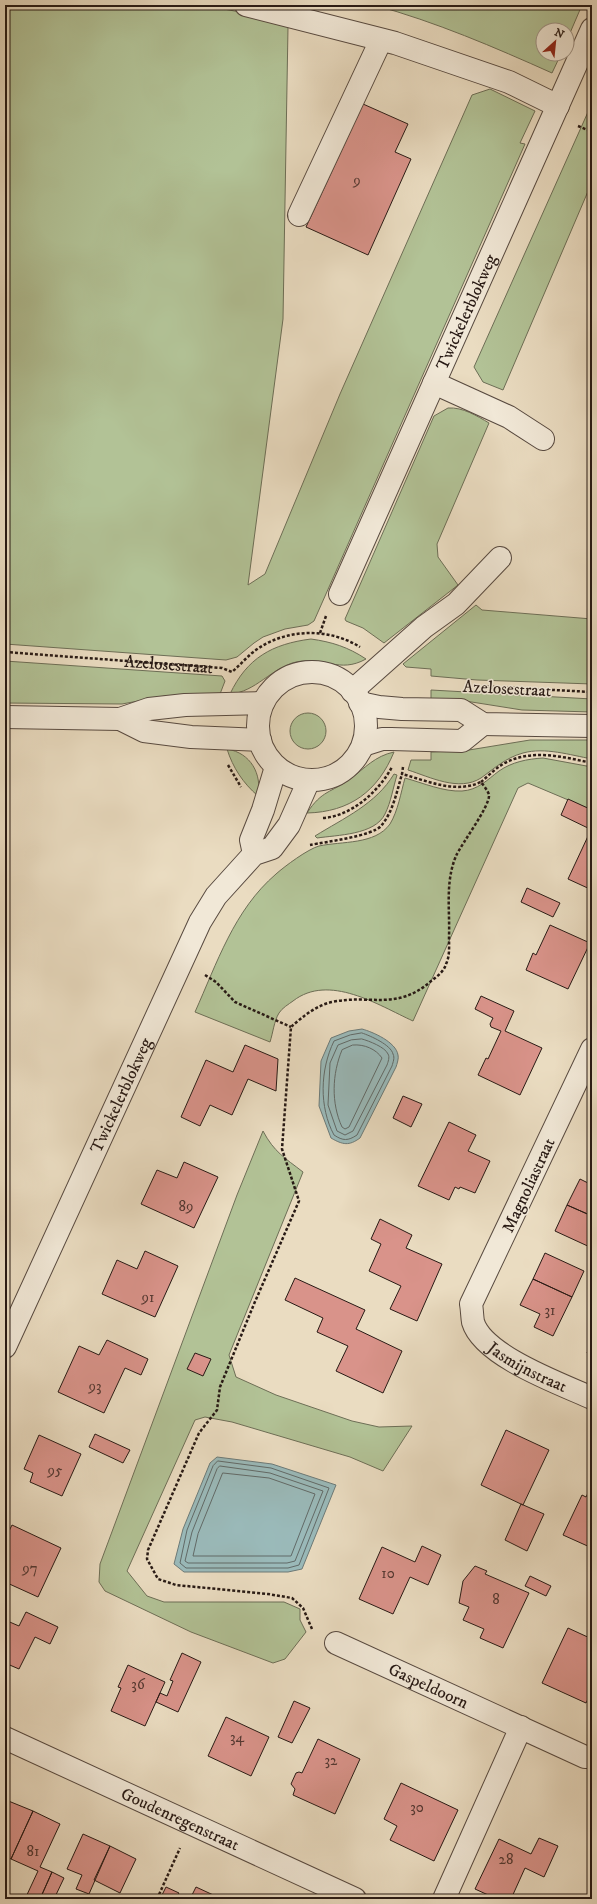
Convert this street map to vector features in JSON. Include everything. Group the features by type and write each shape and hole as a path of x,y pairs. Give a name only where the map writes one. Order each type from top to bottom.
{"street":[{"path":"246,5 381,40 508,82 558,106"},
{"name":"Twickelerblokweg","path":"340,594 592,29"},
{"path":"299,215 381,40"},
{"path":"434,383 509,417 543,439"},
{"path":"356,697 424,627 456,604 500,558"},
{"path":"318,672 334,677 347,686 356,697 364,713 366,729 363,745 355,759 344,770 331,777 317,781 309,780 289,776 276,767 267,758 257,730 259,714 263,703 274,687 287,678 302,673 318,672"},
{"name":"Azelosestraat","path":"356,697 394,708 462,710 483,724 592,726"},
{"path":"5,717 120,719 149,709 263,703"},
{"path":"120,719 144,731 191,737 260,740"},
{"path":"363,745 382,739 462,741 483,724"},
{"path":"254,854 251,840 263,810 276,767"},
{"name":"Twickelerblokweg","path":"5,1347 200,922 216,896 254,854 272,848 289,825 309,780"},
{"name":"Magnoliastraat","path":"474,1323 472,1304 592,1049"},
{"name":"Jasmijnstraat","path":"474,1323 486,1341 511,1361 592,1398"},
{"name":"Gaspeldoorn","path":"336,1643 585,1757 592,1757"},
{"path":"444,1899 521,1727"},
{"name":"Goudenregenstraat","path":"5,1738 355,1899"}],"path":[{"name":"Azelosestraat","path":"5,652 222,668 232,672 253,653 265,645 284,636 320,632"},
{"name":"Azelosestraat","path":"476,686 592,692"},
{"path":"402,774 456,788 475,785 503,764 518,758 534,755 555,756 592,763"},
{"path":"308,845 365,834 380,827 389,813 405,762"},
{"path":"336,1643 313,1631 309,1625 303,1608 292,1598 168,1583 158,1579 147,1559 148,1550 198,1433 217,1410 220,1387 299,1201 282,1149 291,1027 304,1016 330,1002 346,1000 381,1001 402,998 419,990 441,973 446,965 449,953 449,893 451,873 468,834 488,801 489,793 481,782"},
{"path":"210,969 207,976 216,982 235,1002 291,1027"},
{"path":"157,1899 191,1823"}],"green space":[{"path":"5,5 203,5 245,13 278,22 288,27 283,319 248,585 265,574 340,394 472,95 490,89 535,111 520,143 525,144 314,621 308,625 285,629 263,637 237,657 226,660 5,644"},
{"path":"374,5 582,5 575,22 535,22 535,62 557,62 552,73 442,27"},
{"path":"592,103 592,182 503,390 483,382 474,367"},
{"path":"448,408 464,410 489,423 437,544 438,557 458,585 384,643 363,628 346,621 345,619 434,416"},
{"path":"476,605 482,610 592,619 592,684 477,680 431,676 431,669 406,667 403,664"},
{"path":"311,639 340,646 353,651 366,659 348,665 315,661 296,662 279,669 248,689 230,694 244,671 262,655 284,645"},
{"path":"5,661 222,676 225,681 220,694 165,696 122,704 5,703"},
{"path":"431,690 592,699 592,712 522,710 459,700 431,699"},
{"path":"312,713 321,718 325,724 325,738 321,744 312,749 304,749 295,744 291,738 290,727 295,718 301,714"},
{"path":"530,740 592,740 592,759 558,752 531,751 511,758 481,778 463,784 444,782 408,770 411,760 431,760 431,752 469,750"},
{"path":"227,749 243,755 253,766 258,780 258,796 239,775 232,763"},
{"path":"394,752 380,778 361,797 336,809 307,813 322,796 343,784 376,759"},
{"path":"543,758 592,767 592,810 528,783 518,788 413,1021 385,1007 353,994 322,990 307,993 282,1009 276,1020 270,1042 195,1012 228,938 249,904 261,888 285,867 314,848 328,844 367,839 384,831 390,824 395,813 405,778 434,787 462,791 473,789 509,765 525,760"},
{"path":"394,774 397,775 390,800 385,814 380,821 373,826 355,833 317,838 315,836 359,810 387,785"},
{"path":"263,1131 276,1150 303,1172 229,1355 236,1377 276,1395 352,1421 379,1427 412,1426 383,1471 350,1457 232,1422 205,1417 195,1420 127,1571 147,1596 164,1602 284,1602 300,1609 300,1620 306,1632 285,1659 273,1663 191,1632 105,1591 99,1582 100,1564 237,1195"}],"water":[{"path":"362,1029 372,1032 389,1042 396,1050 398,1059 396,1067 360,1138 346,1144 331,1138 319,1106 321,1061 331,1038 349,1031"},
{"path":"217,1457 272,1464 336,1485 302,1569 288,1572 184,1572 174,1564 183,1529 210,1463"}],"building":[{"path":"363,104 408,124 395,152 411,159 368,255 306,227"},
{"path":"568,799 592,810 592,830 561,815"},
{"path":"589,834 592,835 592,890 568,879"},
{"path":"527,888 560,903 553,917 521,902"},
{"path":"550,925 590,943 568,989 526,970 533,953 536,955"},
{"path":"481,996 514,1011 505,1031 542,1048 520,1095 478,1075 486,1058 488,1059 501,1031 491,1027 490,1024 493,1018 475,1009"},
{"path":"245,1045 278,1059 276,1091 248,1079 232,1115 210,1105 200,1126 181,1117 206,1060 233,1072"},
{"path":"403,1096 422,1104 411,1127 393,1118"},
{"path":"449,1122 476,1135 468,1151 490,1161 475,1193 460,1187 459,1189 455,1187 449,1200 418,1186"},
{"path":"184,1162 218,1177 194,1228 141,1204 157,1170 177,1178"},
{"path":"580,1179 592,1185 592,1216 567,1205"},
{"path":"567,1205 592,1216 592,1248 555,1231"},
{"path":"380,1219 412,1235 406,1248 442,1264 417,1321 390,1309 401,1286 369,1271 381,1244 371,1239"},
{"path":"145,1251 178,1266 155,1317 102,1294 117,1260 137,1269"},
{"path":"545,1253 584,1271 572,1297 533,1279"},
{"path":"295,1278 365,1310 356,1329 402,1351 383,1393 336,1371 348,1346 317,1332 323,1318 285,1300"},
{"path":"533,1279 572,1297 553,1336 534,1327 540,1314 520,1305"},
{"path":"107,1340 148,1359 141,1375 125,1368 104,1413 58,1392 79,1346 99,1355"},
{"path":"592,1342 592,1355 587,1353"},
{"path":"195,1353 211,1359 203,1376 187,1369"},
{"path":"506,1430 549,1450 523,1505 481,1485"},
{"path":"95,1434 130,1450 123,1463 89,1447"},
{"path":"39,1435 81,1454 62,1496 30,1482 33,1473 24,1469"},
{"path":"592,1485 592,1548 563,1535 582,1495 586,1497"},
{"path":"521,1504 544,1514 527,1551 505,1540"},
{"path":"12,1525 61,1548 38,1597 5,1582 5,1539"},
{"path":"422,1546 441,1555 428,1585 410,1577 393,1614 359,1599 382,1547 415,1562"},
{"path":"475,1566 487,1571 485,1574 529,1593 503,1648 480,1638 484,1629 463,1620 469,1607 459,1603 463,1581"},
{"path":"530,1576 551,1586 546,1596 525,1586"},
{"path":"26,1612 58,1627 50,1644 35,1637 19,1669 5,1663 5,1620 19,1626"},
{"path":"568,1628 592,1639 592,1691 586,1703 542,1683"},
{"path":"182,1653 201,1662 178,1712 156,1702 160,1693 167,1696 173,1681 170,1680"},
{"path":"128,1665 165,1682 145,1726 111,1711 121,1688 118,1687"},
{"path":"294,1701 310,1708 292,1743 278,1737"},
{"path":"226,1717 269,1737 251,1776 208,1756"},
{"path":"318,1739 360,1759 335,1814 293,1795 295,1789 291,1784 296,1773 302,1773"},
{"path":"401,1783 458,1810 434,1861 390,1840 397,1826 384,1819"},
{"path":"6,1800 33,1811 11,1859 5,1856"},
{"path":"33,1811 60,1824 40,1867 52,1872 40,1899 25,1899 38,1871 11,1859"},
{"path":"83,1834 110,1846 89,1894 76,1889 82,1875 67,1869"},
{"path":"539,1838 558,1846 544,1877 525,1868 511,1899 497,1899 475,1889 499,1839 531,1854"},
{"path":"110,1846 136,1859 120,1893 94,1880"},
{"path":"52,1872 64,1878 54,1899 40,1899"},
{"path":"166,1887 179,1893 175,1899 160,1899"},
{"path":"196,1887 222,1899 190,1899"}]}
